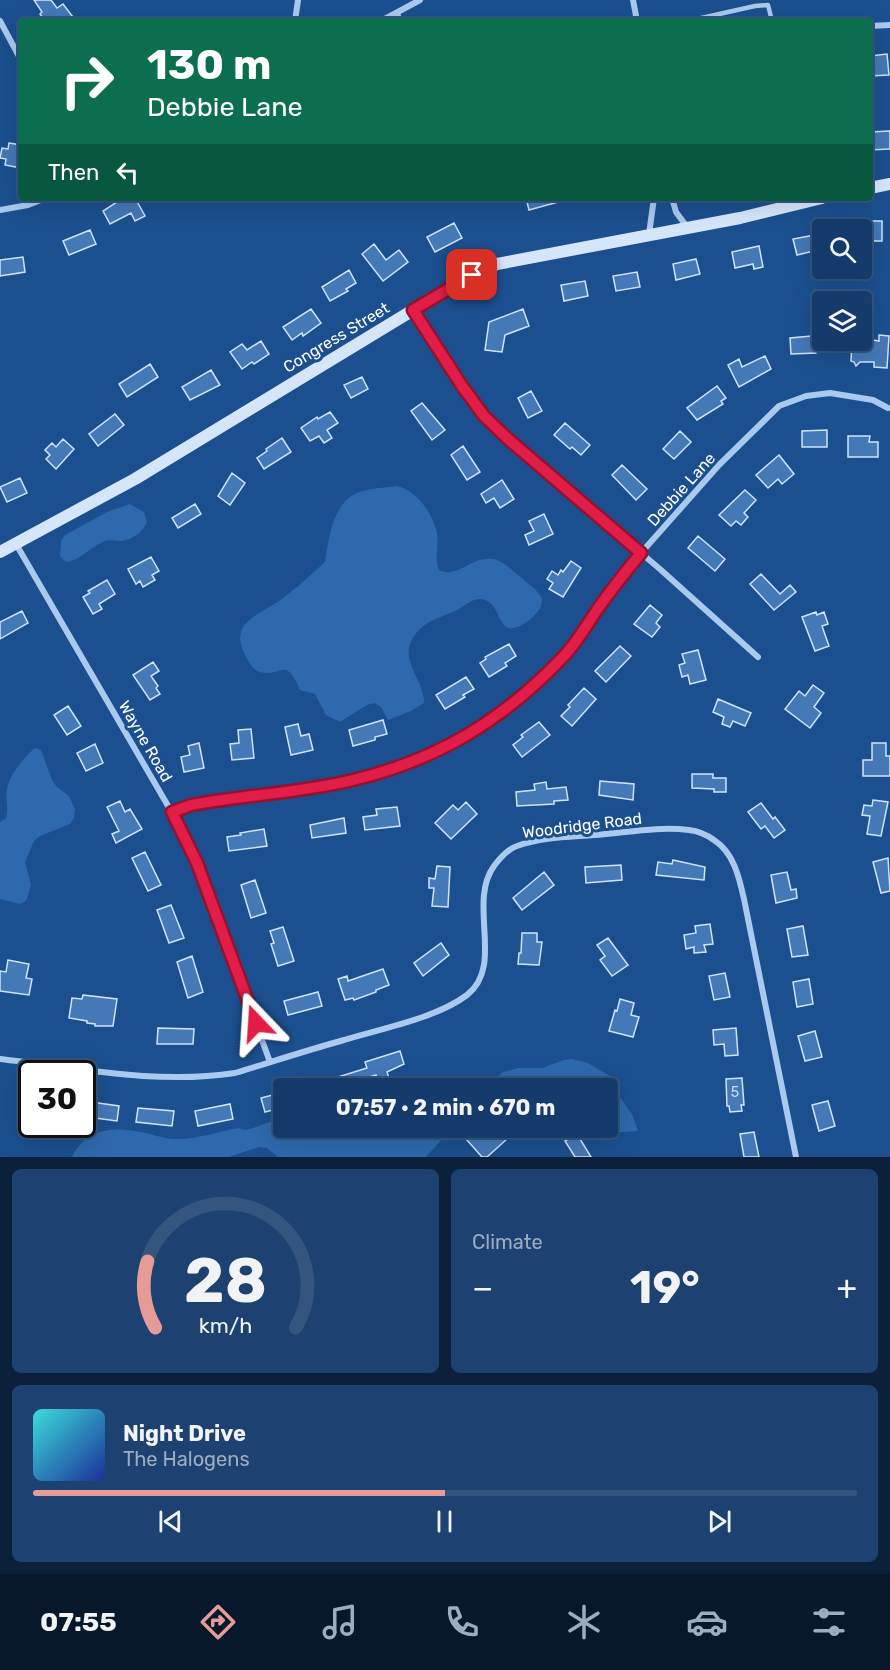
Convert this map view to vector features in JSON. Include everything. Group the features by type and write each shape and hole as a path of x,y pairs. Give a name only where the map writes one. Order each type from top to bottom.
{"main road":[{"path":"873,187 890,184"},
{"name":"Congress Street","path":"0,552 144,473 461,281 497,264 740,218 810,201"}],"street":[{"path":"295,18 298,0"},
{"path":"386,18 420,0"},
{"path":"633,0 637,18"},
{"path":"0,21 18,54"},
{"path":"873,26 890,25"},
{"path":"0,210 38,201"},
{"path":"649,234 654,201"},
{"path":"673,201 676,212 687,227"},
{"path":"413,310 484,416 758,657"},
{"name":"Debbie Lane","path":"172,812 202,803 330,784 391,770 422,759 488,724 564,656 618,580 641,553 720,465 762,421 782,404 806,396 830,393 873,400 888,408"},
{"name":"Wayne Road","path":"16,544 172,812 197,863 270,1062"},
{"name":"Woodridge Road","path":"0,1059 169,1078 212,1077 235,1073 410,1020 444,1008 468,994 480,980 483,969 484,901 487,880 500,859 515,846 559,838 647,830 694,831 715,840 728,852 734,863 741,886 795,1157"}],"lane":[{"path":"701,18 768,5 771,18"},
{"path":"397,12 400,18"}],"shaded area":[{"path":"396,486 417,497 432,518 437,533 439,570 453,572 480,560 497,560 535,589 542,601 539,610 532,618 514,628 505,626 491,604 482,599 474,600 430,622 415,635 409,649 409,657 424,703 388,720 381,707 374,703 340,722 326,715 315,694 300,690 295,679 287,670 267,673 255,669 245,655 241,634 244,626 257,614 289,594 325,562 333,522 343,504 350,497 363,491"},
{"path":"130,504 144,512 147,522 137,535 121,541 105,541 71,561 66,562 60,556 61,541 65,535 107,512"},
{"path":"35,748 41,750 52,780 69,796 75,809 74,818 70,824 40,836 34,841 25,862 31,885 26,901 20,904 0,899 0,822 6,818 7,793 11,778 22,761"},
{"path":"572,1059 588,1063 613,1078 496,1078 503,1072 518,1068 542,1068"},
{"path":"618,1095 632,1114 638,1131 618,1132"},
{"path":"273,1121 273,1138 443,1138 426,1157 278,1157 267,1148 259,1147 229,1157 72,1157 84,1140 96,1138 96,1134 110,1130 131,1130 181,1139 238,1128 246,1130"}],"building":[{"path":"34,0 51,0 57,8 63,4 74,18 43,18 40,14 42,12"},
{"path":"887,54 889,75 873,76 873,56"},
{"path":"890,131 890,149 873,150 873,132"},
{"path":"9,143 18,144 18,167 5,165 6,159 0,158 2,148 8,149"},
{"path":"118,201 137,201 145,216 135,221 131,213 110,224 103,211"},
{"path":"527,201 562,201 529,210"},
{"path":"872,221 882,221 882,241 872,241"},
{"path":"454,223 462,238 435,252 427,237"},
{"path":"90,230 96,244 69,255 63,241"},
{"path":"812,235 812,251 797,255 793,239"},
{"path":"374,244 386,260 399,250 408,262 383,281 362,254"},
{"path":"759,246 763,267 754,269 753,264 735,268 732,252"},
{"path":"23,257 25,272 0,276 0,260"},
{"path":"696,259 700,274 676,280 673,264"},
{"path":"349,270 356,283 346,289 348,291 330,301 322,287"},
{"path":"637,272 640,287 616,291 613,276"},
{"path":"585,281 588,296 564,301 561,285"},
{"path":"311,309 321,323 303,336 302,333 292,340 283,327"},
{"path":"523,309 529,326 505,335 502,352 485,350 489,322"},
{"path":"879,335 889,336 887,368 874,367 874,362 860,362 856,366 851,361 852,351 872,351 873,340 879,341"},
{"path":"812,336 812,351 816,353 791,354 790,338"},
{"path":"261,341 269,354 242,369 230,352 242,344 247,350"},
{"path":"765,356 771,369 739,387 728,365 739,359 742,367"},
{"path":"150,364 158,377 127,397 119,384"},
{"path":"211,370 220,385 190,400 182,387"},
{"path":"362,377 368,389 351,398 344,385"},
{"path":"717,386 726,398 721,401 723,404 697,420 687,408"},
{"path":"531,391 542,411 528,418 518,398"},
{"path":"422,403 445,430 432,440 411,411"},
{"path":"330,412 338,423 327,430 332,438 324,443 319,436 310,441 301,428 317,417 318,419"},
{"path":"115,414 124,425 98,446 89,434"},
{"path":"565,423 590,445 581,455 554,435"},
{"path":"827,430 827,447 802,447 802,431"},
{"path":"680,431 691,442 674,459 663,449"},
{"path":"848,436 870,436 869,442 878,442 878,457 848,457"},
{"path":"282,438 291,452 264,469 257,458"},
{"path":"63,439 74,449 56,469 46,459 50,455 45,450 52,443 56,447"},
{"path":"463,446 480,472 467,480 451,455"},
{"path":"779,455 794,474 782,484 778,479 768,488 756,475"},
{"path":"622,465 647,489 636,500 612,475"},
{"path":"232,473 245,483 230,505 218,496"},
{"path":"20,478 27,493 7,502 0,487"},
{"path":"502,480 514,499 500,508 494,498 486,503 481,494"},
{"path":"745,490 756,500 744,513 748,517 741,525 736,521 731,526 719,515"},
{"path":"195,504 201,514 178,528 172,518"},
{"path":"544,514 553,534 529,545 525,535 534,531 529,521"},
{"path":"698,536 725,559 715,571 688,548"},
{"path":"151,557 159,571 152,575 155,580 143,587 140,581 136,584 128,569"},
{"path":"571,561 581,568 563,597 549,589 553,583 547,579 552,571 558,575 561,570 563,572"},
{"path":"761,574 780,594 790,585 796,592 774,610 750,584"},
{"path":"107,580 115,594 99,604 102,609 93,614 83,597 90,593 88,591"},
{"path":"650,605 662,615 656,623 660,627 652,637 634,624"},
{"path":"22,611 28,623 0,639 0,622"},
{"path":"816,612 817,615 824,612 828,624 822,626 829,646 815,651 802,617"},
{"path":"509,644 516,656 505,663 507,666 489,677 480,663 486,659 485,657"},
{"path":"620,646 631,656 606,682 595,671"},
{"path":"698,650 706,680 690,684 688,675 682,677 679,665 685,663 682,654"},
{"path":"153,662 159,671 151,676 160,694 150,700 133,675"},
{"path":"466,677 474,689 445,709 436,695"},
{"path":"813,685 824,693 814,707 821,713 810,728 785,709 799,691 805,696"},
{"path":"584,688 596,699 572,726 561,716"},
{"path":"718,699 751,713 745,726 733,721 730,727 722,724 724,717 713,712"},
{"path":"68,706 81,726 67,735 54,715"},
{"path":"383,720 387,734 353,746 349,730"},
{"path":"539,722 550,735 522,757 513,745 523,737 521,735"},
{"path":"298,724 301,736 309,734 313,750 291,755 285,727"},
{"path":"251,729 254,758 232,760 230,744 239,743 238,730"},
{"path":"199,743 204,768 184,772 181,757 190,755 188,746"},
{"path":"872,743 886,743 886,756 890,756 890,776 863,776 863,760 872,760"},
{"path":"95,744 103,763 86,771 77,753"},
{"path":"692,774 713,774 713,778 726,778 726,792 692,788"},
{"path":"600,781 634,784 633,800 599,795"},
{"path":"546,782 547,789 566,787 568,800 554,801 554,804 517,806 516,792 535,790 534,784"},
{"path":"873,800 888,802 881,836 867,834 870,816 862,815 864,805 872,806"},
{"path":"120,801 125,812 130,809 142,829 116,843 112,834 119,831 107,807"},
{"path":"466,802 477,814 451,839 435,823 453,805 458,810"},
{"path":"761,803 785,830 774,838 765,826 761,829 748,812"},
{"path":"397,807 400,826 365,830 363,817 377,815 376,809"},
{"path":"344,818 346,833 312,838 310,825"},
{"path":"264,829 267,846 229,851 227,837"},
{"path":"145,852 161,885 148,891 132,858"},
{"path":"888,858 890,891 881,893 873,862"},
{"path":"673,860 705,867 704,880 656,875 658,862 672,864"},
{"path":"621,865 622,880 586,883 585,867"},
{"path":"437,866 450,867 448,907 432,906 434,888 429,888 429,878 435,879"},
{"path":"544,872 554,885 522,910 513,898"},
{"path":"787,872 791,890 796,889 797,898 776,903 771,875"},
{"path":"255,880 266,913 251,918 241,885"},
{"path":"171,905 184,938 169,943 157,910"},
{"path":"710,924 713,944 704,945 706,952 694,953 694,947 686,949 684,935 696,933 695,926"},
{"path":"803,926 808,955 792,957 787,929"},
{"path":"283,927 294,961 278,966 271,944 274,943 270,931"},
{"path":"522,933 537,933 537,942 542,942 539,965 518,964"},
{"path":"608,938 628,965 612,976 600,960 605,956 597,945"},
{"path":"441,943 449,955 423,976 414,963"},
{"path":"192,956 203,992 188,998 177,962"},
{"path":"8,960 29,964 26,978 32,979 29,995 0,991 0,971 6,972"},
{"path":"383,969 389,985 354,1000 353,998 345,1000 338,979 347,976 348,981"},
{"path":"725,973 730,997 714,1000 709,976"},
{"path":"809,979 813,1004 797,1007 793,982"},
{"path":"318,992 322,1006 288,1015 284,1001"},
{"path":"83,995 117,999 113,1026 95,1026 87,1021 69,1018 72,998 82,999"},
{"path":"620,999 634,1003 631,1015 639,1017 633,1037 609,1031"},
{"path":"158,1028 194,1029 193,1044 157,1044"},
{"path":"736,1028 738,1055 725,1056 724,1044 714,1045 713,1030"},
{"path":"815,1031 822,1057 805,1061 798,1036"},
{"path":"400,1051 404,1064 387,1072 389,1078 377,1078 376,1075 366,1078 335,1078 367,1068 365,1062"},
{"path":"742,1078 744,1105 741,1105 742,1111 730,1112 727,1106 726,1079"},
{"path":"273,1095 273,1110 265,1112 261,1098"},
{"path":"828,1101 835,1126 819,1131 812,1105"},
{"path":"96,1103 119,1106 117,1121 96,1118"},
{"path":"230,1104 233,1119 198,1126 195,1111"},
{"path":"138,1108 174,1111 172,1126 136,1122"},
{"path":"754,1132 759,1157 744,1157 740,1134"},
{"path":"469,1138 507,1139 487,1157 482,1157 467,1140"},
{"path":"570,1138 579,1138 591,1157 575,1157 565,1141"}],"route":[{"path":"256,1023 197,863 172,812 191,805 330,784 391,770 422,759 488,724 564,656 618,580 641,553 484,416 413,310 472,275"}]}
